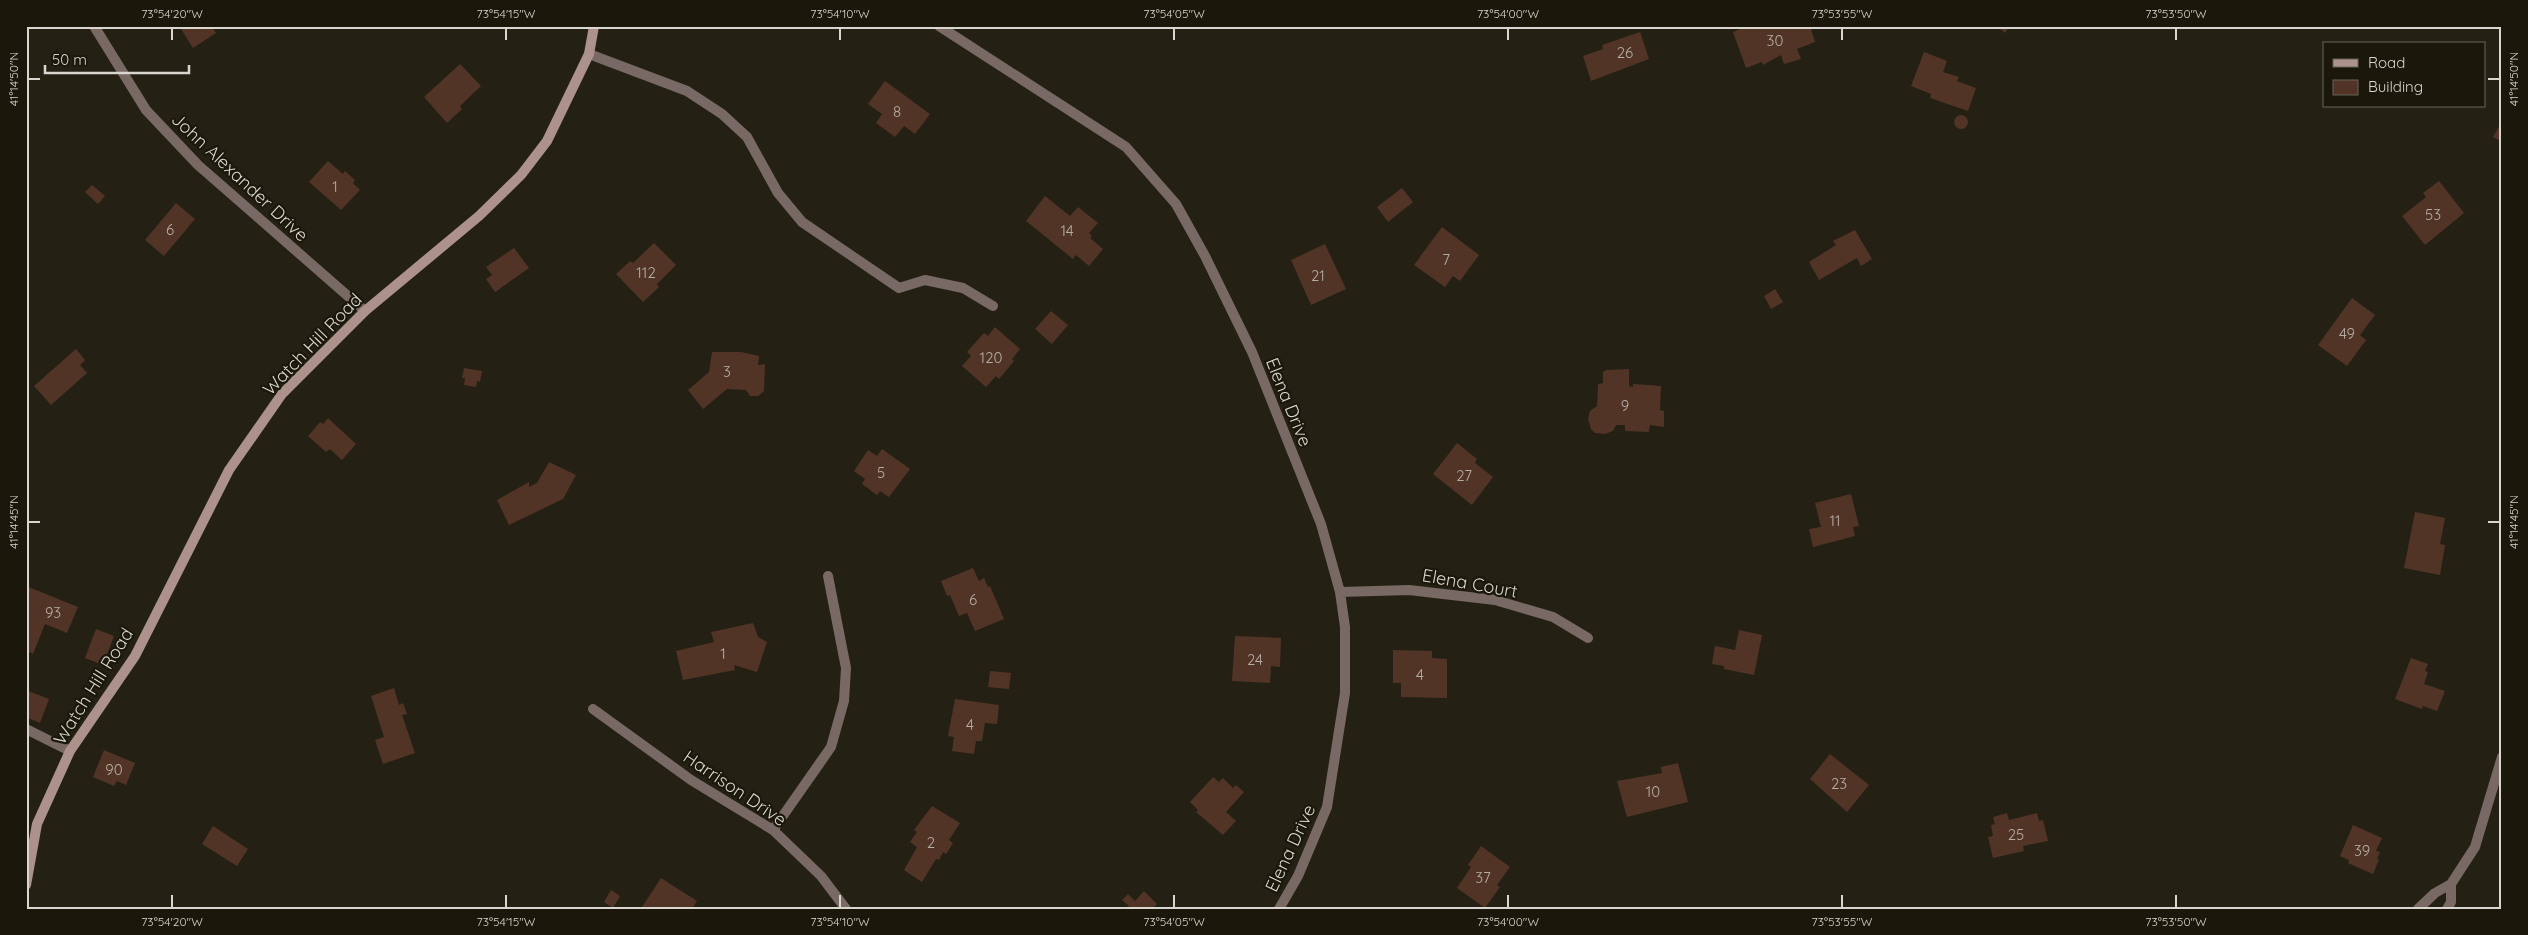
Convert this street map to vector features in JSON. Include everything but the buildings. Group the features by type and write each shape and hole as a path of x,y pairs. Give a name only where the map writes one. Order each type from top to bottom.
{"street":[{"name":"John Alexander Drive","path":"94,26 146,110 198,165 365,311"},
{"name":"Watch Hill Road","path":"26,885 29,857 37,824 70,751 134,656 229,470 282,394 365,311 479,216 521,175 547,141 589,54 594,26"},
{"name":"Elena Drive","path":"939,26 1126,147 1176,204 1205,256 1252,352 1321,524 1340,592 1345,627 1345,693 1327,807 1298,876 1279,909"},
{"path":"589,54 687,90 722,114 747,137 778,194 802,222 899,288 925,280 963,288 993,306"},
{"path":"773,830 831,747 844,701 846,668 842,635 828,576"},
{"name":"Elena Court","path":"1340,592 1409,590 1495,600 1552,617 1588,638"},
{"name":"Harrison Drive","path":"592,709 691,780 773,830 821,876 846,909"},
{"path":"26,729 70,751"},
{"path":"2418,909 2435,893 2451,884 2475,847 2498,783 2502,757"},
{"path":"2448,909 2451,902 2451,884"}]}
